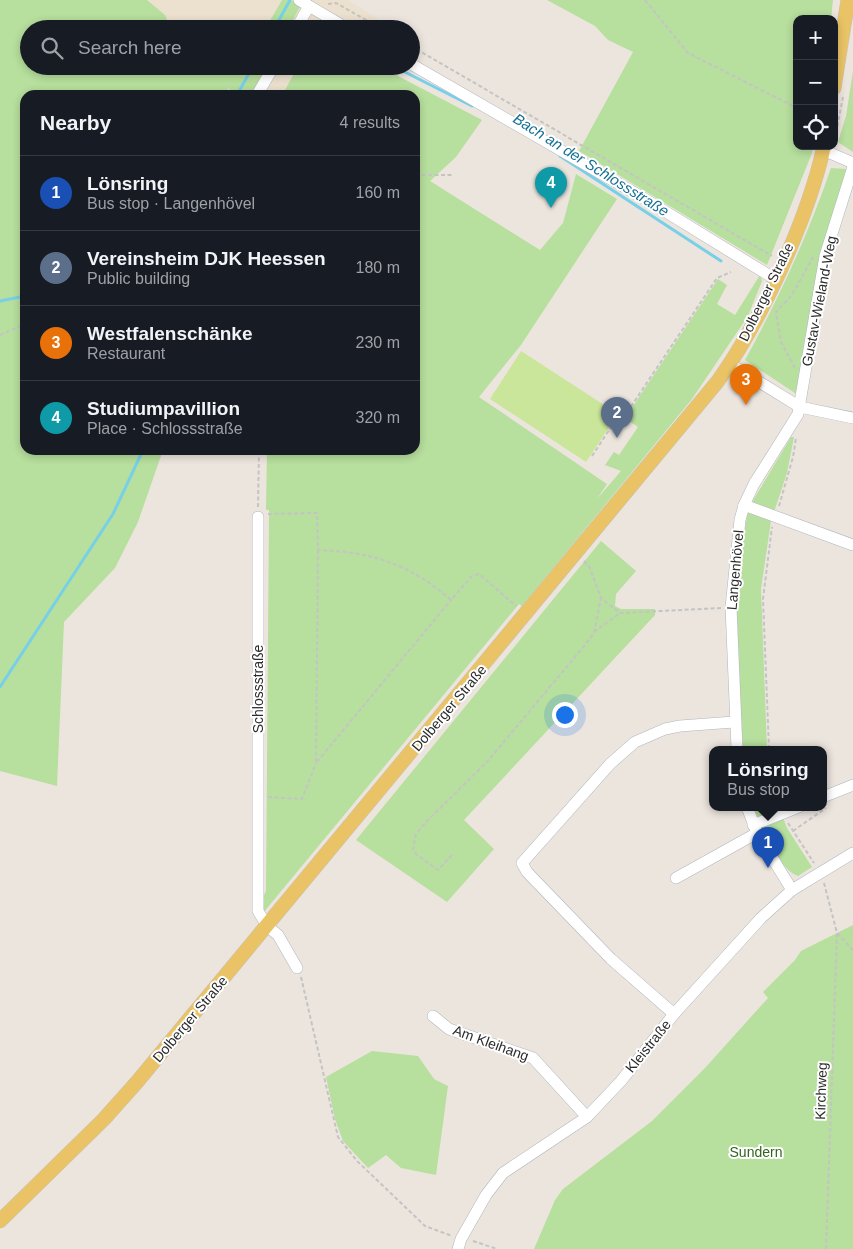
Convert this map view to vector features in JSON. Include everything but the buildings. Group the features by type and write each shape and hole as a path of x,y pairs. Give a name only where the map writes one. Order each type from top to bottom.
{"main road":[{"path":"838,63 848,0"},
{"name":"Dolberger Straße","path":"0,1221 130,1090 576,555 730,364 775,279 805,206 822,150"}],"street":[{"path":"300,20 306,5 332,20"},
{"path":"420,69 640,196 775,279"},
{"path":"260,90 269,75"},
{"path":"827,150 853,163"},
{"name":"Gustav-Wieland-Weg","path":"799,410 825,256 853,167"},
{"path":"730,364 799,410 853,418"},
{"name":"Langenhövel","path":"737,746 734,722 731,608 735,553 744,505 799,410"},
{"path":"744,505 853,545"},
{"name":"Schlossstraße","path":"258,515 257,867 258,911 267,926"},
{"path":"674,1014 610,959 527,872 522,863 610,764 635,742 665,729 734,722"},
{"path":"827,800 853,785"},
{"path":"748,811 755,829 792,890"},
{"path":"676,878 755,829 789,811"},
{"name":"Kleistraße","path":"460,1244 486,1194 503,1174 588,1116 621,1081 674,1014 761,918 792,890 853,853"},
{"path":"267,926 278,934 297,968"},
{"name":"Am Kleihang","path":"433,1016 449,1029 533,1058 588,1116"}],"path":[{"path":"645,0 688,53 793,106"},
{"path":"306,5 336,3 366,20"},
{"path":"420,51 775,258"},
{"path":"420,175 453,175"},
{"path":"796,374 791,358 781,342 776,312 792,295 812,257 818,255 825,256"},
{"path":"592,456 622,412 628,411 717,278 731,272"},
{"path":"0,335 20,326"},
{"path":"770,746 763,599 767,559 776,516 793,457 799,410"},
{"path":"259,455 258,515 317,513 316,763"},
{"path":"318,550 351,551 395,562 420,576 451,600"},
{"path":"576,555 590,568 601,598 608,606 620,612 731,608"},
{"path":"268,798 302,799 316,763 472,576 479,574 527,614"},
{"path":"594,633 601,598"},
{"path":"452,855 438,870 416,854 413,848 416,834 436,810 486,763 594,633 620,612"},
{"path":"792,831 815,811"},
{"path":"784,813 792,831 820,873 837,933 853,950"},
{"name":"Kirchweg","path":"826,1249 837,933"},
{"path":"297,968 338,1137 357,1161 425,1226 460,1244 498,1249"}],"shaded area":[{"path":"147,0 282,0 270,20 166,19"},
{"path":"291,0 348,0 378,19 293,20 301,6"},
{"path":"262,75 293,75 285,89 286,90 254,90"}],"green space":[{"path":"0,0 147,0 165,15 166,20 20,20 20,75 262,75 254,90 230,90 227,87 228,90 20,90 20,455 161,455 138,522 115,568 64,622 57,786 0,771"},
{"path":"282,0 291,0 301,5 293,20 270,20"},
{"path":"547,0 833,0 831,15 793,15 793,150 812,150 767,265 579,151 633,52 608,40 595,26"},
{"path":"853,71 853,152 838,142 846,116"},
{"path":"293,75 396,75 482,120 456,157 430,181 540,250 563,223 576,174 617,199 521,345 479,397 607,484 597,499 621,471 605,465 614,452 619,455 638,427 625,418 718,279 727,285 717,304 735,315 760,275 762,281 748,316 692,399 522,606 519,604 263,913 262,899 266,891 269,514 269,510 266,510 267,455 420,455 420,90 285,90"},
{"path":"831,168 847,169 798,395 745,360 792,266 813,218"},
{"path":"521,351 618,414 586,462 490,399"},
{"path":"791,437 794,437 787,473 771,521 761,589 767,746 743,746 736,627 740,560 747,516 754,499"},
{"path":"601,541 636,571 616,594 615,606 621,609 655,609 655,615 464,820 494,849 447,902 356,840"},
{"path":"756,811 781,811 787,828 812,867 798,876 791,873 771,846"},
{"name":"Sundern","path":"853,925 853,1249 534,1249 555,1200 563,1189 652,1121 705,1068 768,998 763,992 795,960 801,951"},
{"path":"372,1051 418,1056 434,1079 448,1086 436,1175 401,1168 386,1155 368,1168 343,1141 335,1119 326,1077"}],"waterway":[{"path":"279,20 290,0"},
{"path":"240,90 248,75"},
{"name":"Bach an der Schlossstraße","path":"411,75 472,106"},
{"name":"Bach an der Schlossstraße","path":"560,156 721,261"},
{"path":"0,301 20,297"},
{"path":"0,687 113,514 141,455"}],"place":[{"name":"Studiumpavillion","path":"551,208"},
{"name":"Westfalenschänke","path":"746,405"},
{"name":"Vereinsheim DJK Heessen","path":"617,438"},
{"name":"Lönsring","path":"768,868"}]}
